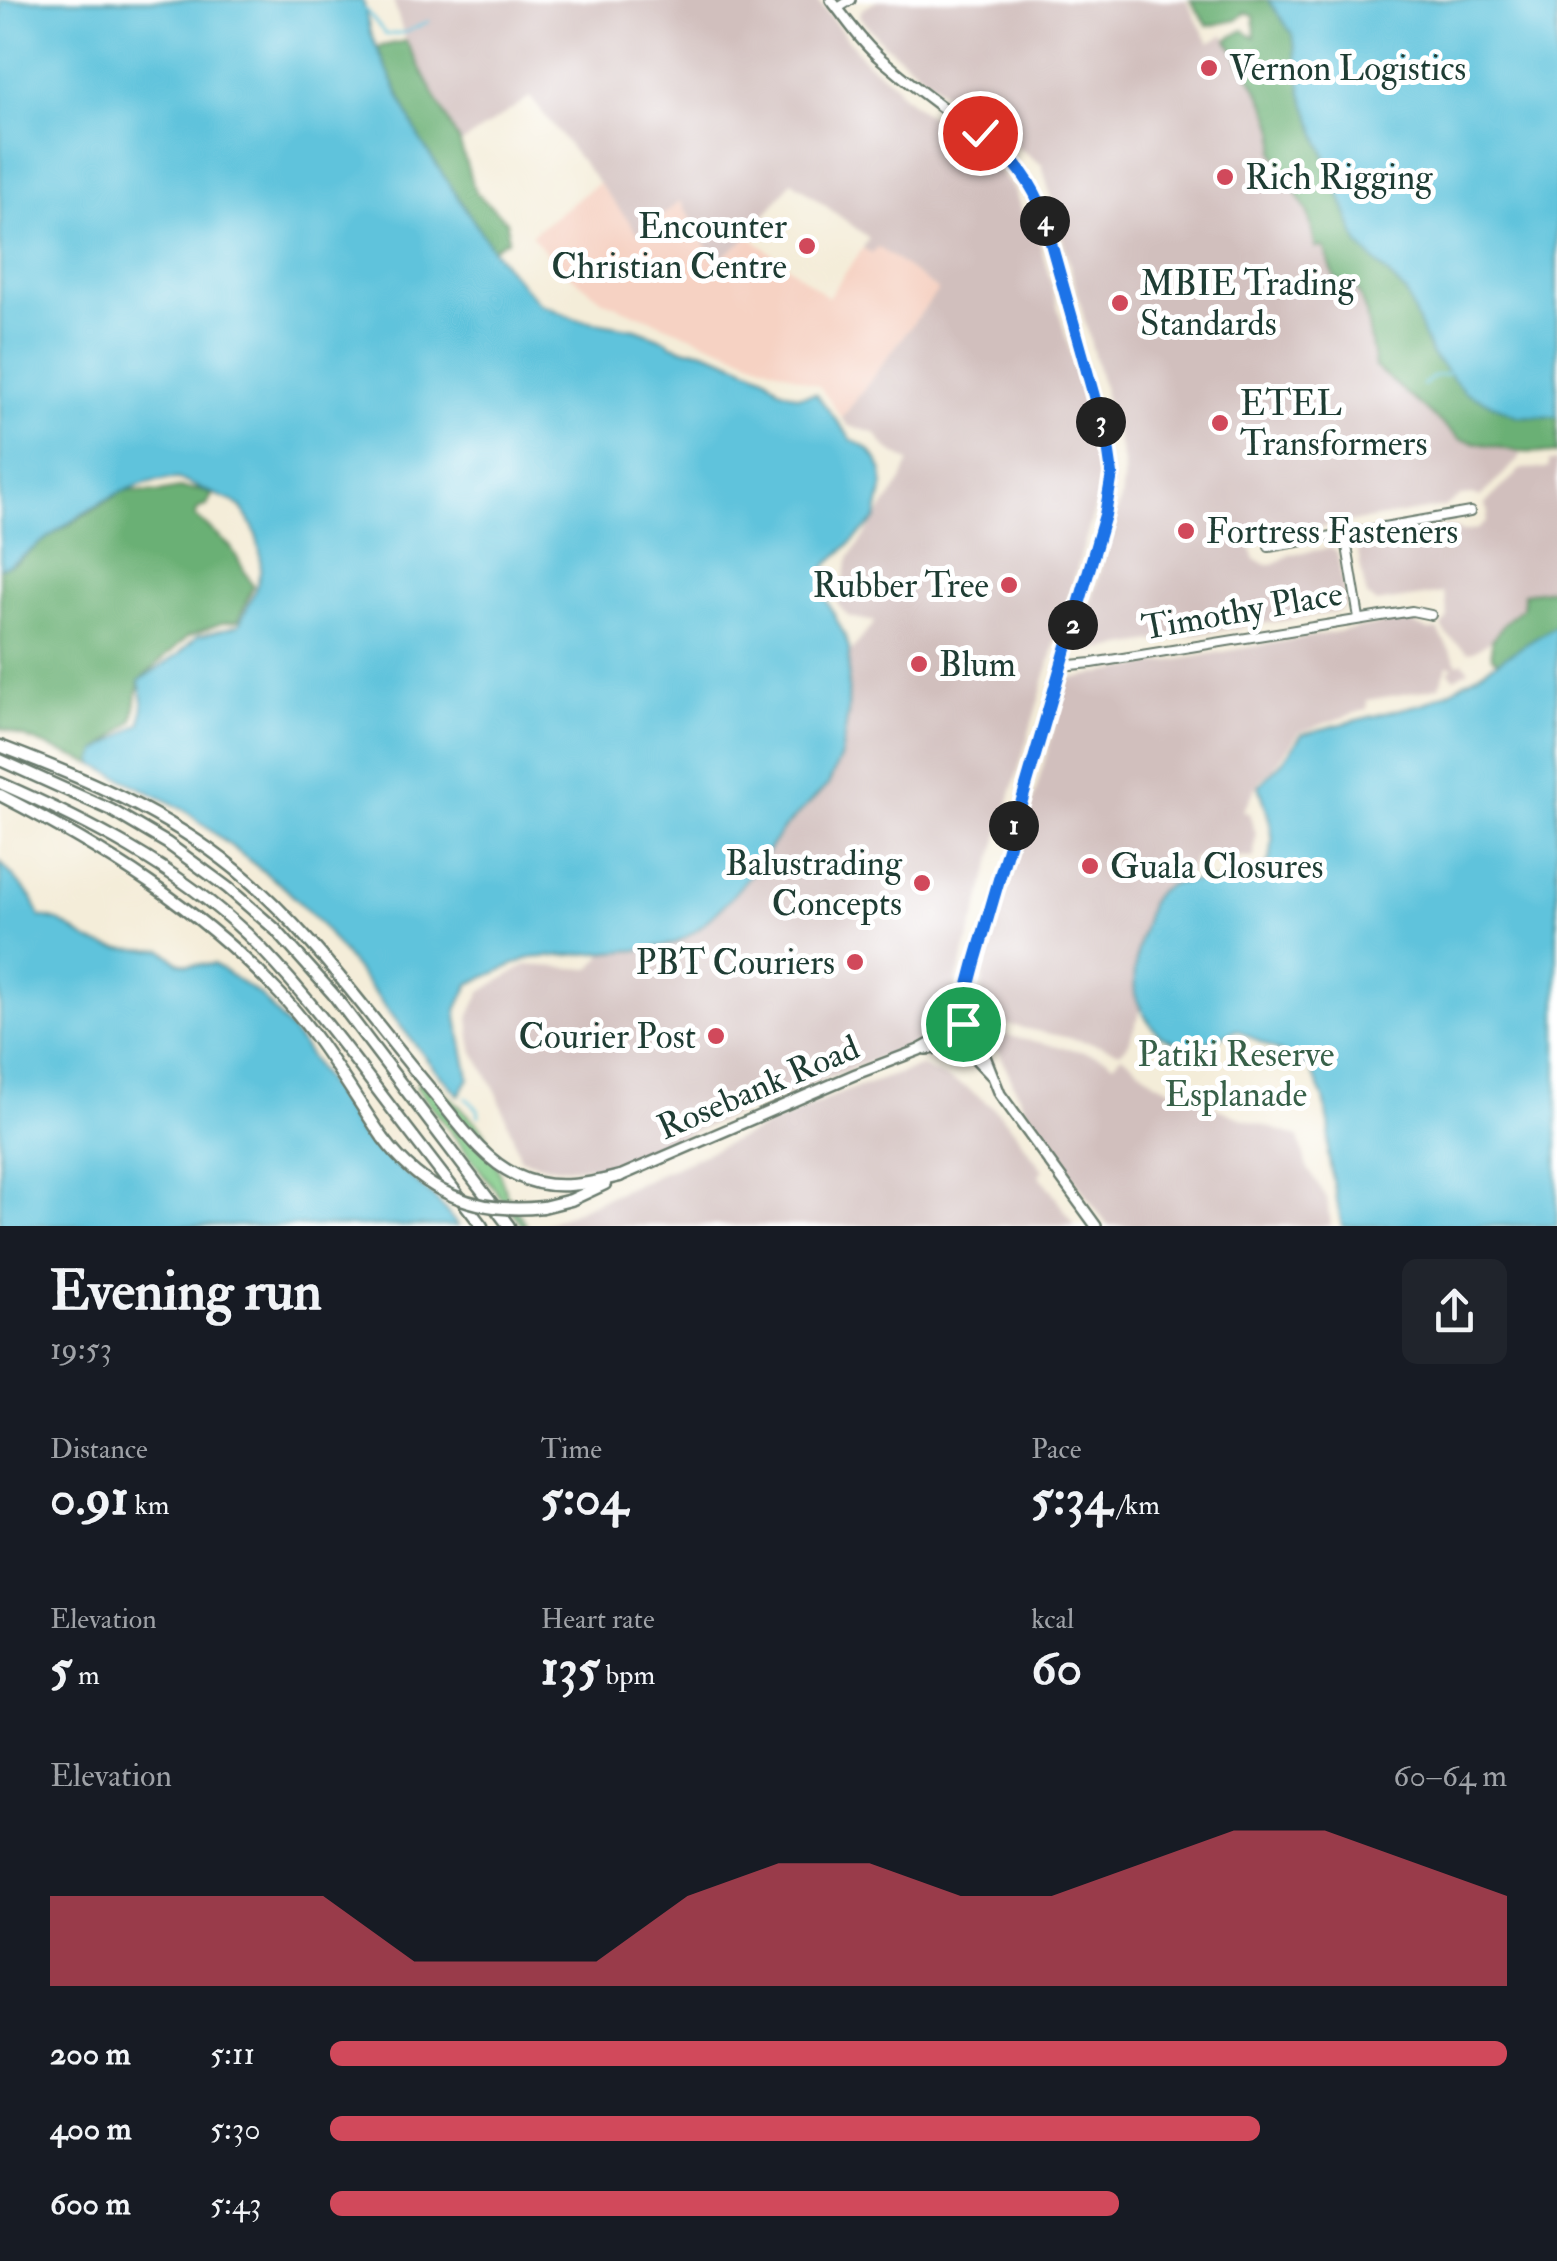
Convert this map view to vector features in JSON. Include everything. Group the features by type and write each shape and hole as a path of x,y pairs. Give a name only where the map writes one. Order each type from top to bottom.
{"highway":[{"path":"0,746 134,802 195,838 234,868 283,910 325,956 443,1104 484,1152 504,1168 526,1180 566,1186 620,1176"},
{"path":"0,760 111,810 156,836 228,888 275,930 333,994 509,1226"},
{"path":"0,783 139,852 246,933 301,991 482,1226"},
{"path":"0,795 74,834 161,889 242,956 281,994 311,1032 403,1163 444,1192 478,1204 517,1209 583,1195 620,1176"}],"main road":[{"path":"834,4 881,59 1008,154 1030,182 1040,204 1108,446 1112,474 1105,515 966,996 957,1014 954,1037 993,1077"},
{"path":"966,996 968,1023"},
{"path":"955,1030 968,1023 976,1028 1000,1094 1096,1226"},
{"name":"Rosebank Road","path":"620,1176 919,1050 955,1030"},
{"path":"960,1046 970,1048 978,1039"},
{"name":"Rosebank Road","path":"919,1050 960,1046"}],"street":[{"path":"834,4 851,0"},
{"path":"1269,547 1470,512"},
{"path":"1345,534 1358,618"},
{"name":"Timothy Place","path":"1062,663 1092,663 1358,618 1412,611 1431,615"}],"shaded area":[{"path":"393,0 817,0 866,62 990,162 1013,187 1028,226 1035,225 1097,449 1100,465 1096,504 944,1024 933,1036 619,1164 556,1168 521,1159 497,1093 472,1048 469,1017 481,992 526,965 591,969 875,622 849,617 837,604 849,558 902,481 909,462 885,447 875,433 848,426 842,418 938,290 878,247 872,254 863,248 869,238 792,181 749,236 716,262 680,201 639,234 530,97 460,144 405,39"},
{"path":"878,0 1186,0 1209,43 1224,35 1271,113 1277,144 1274,153 1308,213 1316,247 1324,247 1335,278 1357,288 1366,313 1375,367 1460,439 1520,452 1519,459 1480,497 1461,496 1444,507 1285,533 1270,528 1258,531 1250,546 1255,559 1265,564 1274,564 1291,554 1331,548 1337,552 1346,601 1338,612 1091,651 1083,649 1079,643 1121,498 1124,470 1042,165 884,44 859,16 861,10"},
{"path":"598,183 639,233 680,201 716,262 749,236 828,297 863,248 872,254 877,246 938,290 842,418 819,386 604,301 557,265 531,235"},
{"path":"1548,461 1557,461 1557,585 1525,593 1521,611 1491,640 1468,652 1447,635 1442,627 1448,617 1444,593 1376,603 1366,596 1358,552 1361,543 1450,527 1463,531 1478,529 1486,522 1485,504 1521,469 1548,468"},
{"path":"1399,621 1438,630 1458,664 1463,662 1469,670 1454,678 1448,670 1454,667 1448,665 1439,686 1367,700 1367,709 1300,732 1260,780 1243,811 1249,813 1256,834 1254,858 1194,858 1129,1042 1120,1052 986,1020 980,1011 983,974 1068,679"},
{"path":"1004,1035 1090,1053 1114,1064 1122,1055 1157,1083 1299,1137 1307,1167 1327,1198 1330,1226 1108,1226 1027,1113 999,1052 995,1037"},
{"path":"921,1066 967,1088 994,1108 1043,1170 1039,1174 1076,1226 542,1226 841,1093"}],"green space":[{"path":"1190,0 1268,0 1293,34 1302,94 1359,245 1517,416 1557,417 1557,454 1520,452 1460,439 1375,367 1366,313 1357,289 1335,278 1324,247 1316,248 1308,213 1274,152 1274,126 1268,111 1227,40 1243,30 1255,37 1254,16 1245,13 1236,20 1208,26"},
{"path":"406,41 460,144 475,192 507,221 508,239 492,249 420,140 377,47"},
{"path":"179,488 212,495 207,506 199,508 195,516 231,547 253,586 238,621 188,636 139,681 133,721 97,752 95,765 0,728 0,568 17,562 46,539 125,490 159,492"},
{"path":"1557,585 1557,625 1498,662 1492,657 1491,640 1522,608 1524,593"},
{"path":"426,1075 485,1133 507,1195 527,1226 523,1226 416,1086"}],"water":[{"path":"0,0 363,0 370,33 420,140 492,249 540,304 576,319 636,329 684,349 721,357 766,376 779,389 798,396 816,394 852,440 876,458 882,471 876,519 825,567 824,595 849,648 848,714 841,756 828,785 784,828 727,902 686,937 673,944 637,950 529,958 469,984 457,1010 469,1078 459,1095 318,921 286,889 183,809 95,765 97,752 141,723 143,701 139,681 179,654 197,636 239,625 256,587 261,560 253,527 241,509 234,502 178,479 142,484 92,508 0,568"},
{"path":"1268,0 1557,0 1557,417 1517,416 1465,392 1431,354 1406,293 1359,245 1302,94 1293,35"},
{"path":"1557,625 1557,1226 1342,1226 1328,1155 1330,1128 1324,1098 1310,1068 1237,1030 1198,1044 1175,1042 1158,1033 1144,1014 1135,993 1136,959 1151,902 1164,887 1178,883 1241,881 1262,873 1272,852 1272,841 1259,785 1302,734 1425,703"},
{"path":"0,862 32,898 40,917 62,923 98,944 163,950 188,965 214,964 261,996 301,1043 363,1138 434,1197 458,1226 0,1226"}],"waterway":[{"path":"365,9 386,35 407,32 429,21"},
{"path":"1423,386 1434,376 1448,374"},
{"path":"466,1098 478,1109 479,1116"}],"place":[{"name":"Vernon Logistics","path":"1209,68"},
{"name":"Rich Rigging","path":"1225,177"},
{"name":"Encounter Christian Centre","path":"807,246"},
{"name":"MBIE Trading Standards","path":"1120,303"},
{"name":"ETEL Transformers","path":"1220,423"},
{"name":"Fortress Fasteners","path":"1186,531"},
{"name":"Rubber Tree","path":"1009,585"},
{"name":"Blum","path":"919,664"},
{"name":"Guala Closures","path":"1090,866"},
{"name":"Balustrading Concepts","path":"922,883"},
{"name":"PBT Couriers","path":"855,962"},
{"name":"Courier Post","path":"716,1036"}],"route":[{"path":"963,1024 968,1023 966,996 975,962 1105,515 1112,474 1108,446 1040,204 1014,161 980,133"}],"park label":[{"name":"Patiki Reserve Esplanade","path":"1236,1074"}]}
